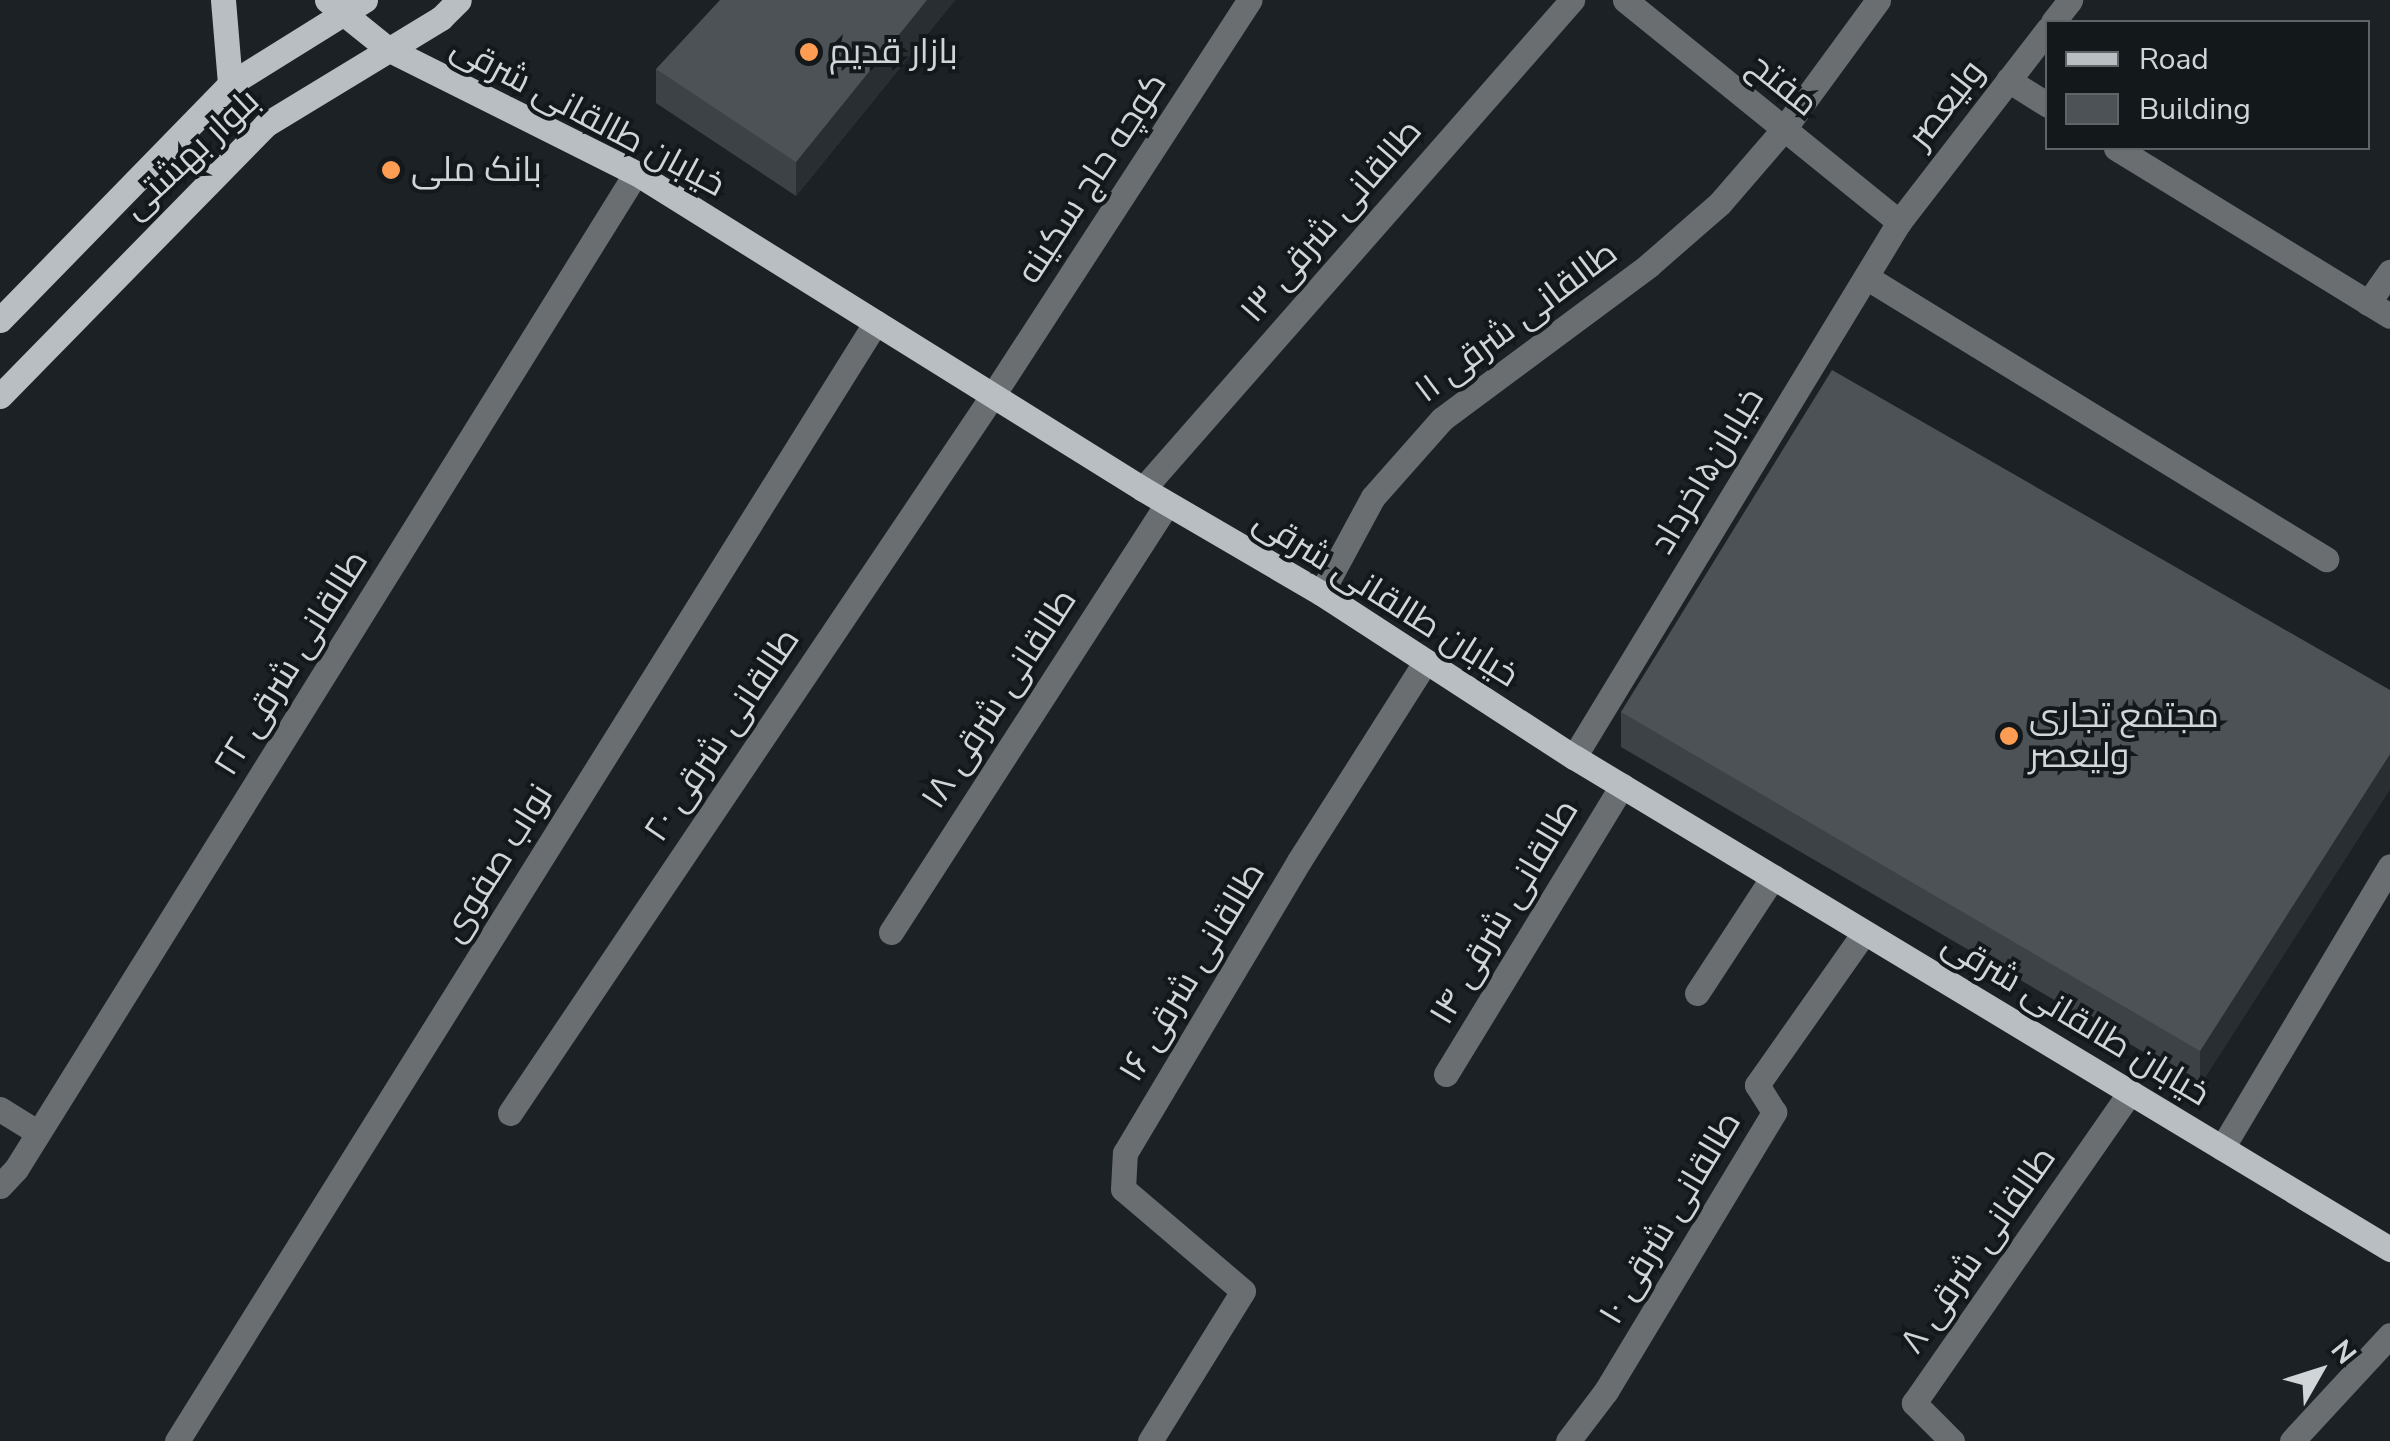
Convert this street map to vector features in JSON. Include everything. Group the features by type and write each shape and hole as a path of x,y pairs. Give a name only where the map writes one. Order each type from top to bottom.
{"main road":[{"path":"223,0 230,84"},
{"name":"بلوار بهشتی","path":"0,320 230,84 334,7 364,0"},
{"name":"بلوار بهشتی","path":"0,396 265,125 442,18 459,0"},
{"name":"خیابان طالقانی شرقی","path":"334,7 388,49 636,173 1167,504 1321,593 1424,664 1574,758 2390,1249"}],"street":[{"name":"کوچه حاج سکینه","path":"993,395 1250,0"},
{"name":"طالقانی شرقی ۱۳","path":"1143,489 1572,0"},
{"name":"مفتح","path":"1625,0 1900,222"},
{"name":"طالقانی شرقی ۱۱","path":"1321,593 1373,497 1442,419 1685,236 1782,130 1878,0"},
{"path":"2054,20 2070,0"},
{"name":"ولیعصر","path":"1900,222 2045,33"},
{"path":"2008,80 2045,103"},
{"path":"2119,150 2379,310 2390,272"},
{"name":"طالقانی شرقی ۲۲","path":"0,1186 636,173"},
{"name":"خیابان۱۵خرداد","path":"1574,758 1900,222"},
{"path":"1866,276 2326,559"},
{"name":"نواب صفوی","path":"177,1441 876,322"},
{"name":"طالقانی شرقی ۲۰","path":"510,1114 993,395"},
{"name":"طالقانی شرقی ۱۸","path":"891,932 1167,504"},
{"name":"طالقانی شرقی ۱۶","path":"1150,1441 1243,1290 1123,1189 1125,1153 1298,861 1424,664"},
{"name":"طالقانی شرقی ۱۴","path":"1446,1074 1622,786"},
{"path":"2222,1148 2390,866"},
{"path":"1697,993 1773,878"},
{"name":"طالقانی شرقی ۱۰","path":"1568,1441 1606,1391 1774,1112 1757,1084 1864,932"},
{"name":"طالقانی شرقی ۸","path":"1952,1441 1914,1403 2130,1092"},
{"path":"0,1109 37,1132"},
{"path":"2292,1441 2390,1334"}],"building":[{"name":"بازار قدیم","path":"720,0 927,0 796,162 656,69"},
{"name":"مجتمع تجاری ولیعصر","path":"1832,370 2390,690 2390,754 2200,1051 1621,712"}],"place":[{"name":"بازار قدیم","path":"809,52"},
{"name":"بانک ملی","path":"391,170"},
{"name":"مجتمع تجاری ولیعصر","path":"2009,736"}]}
